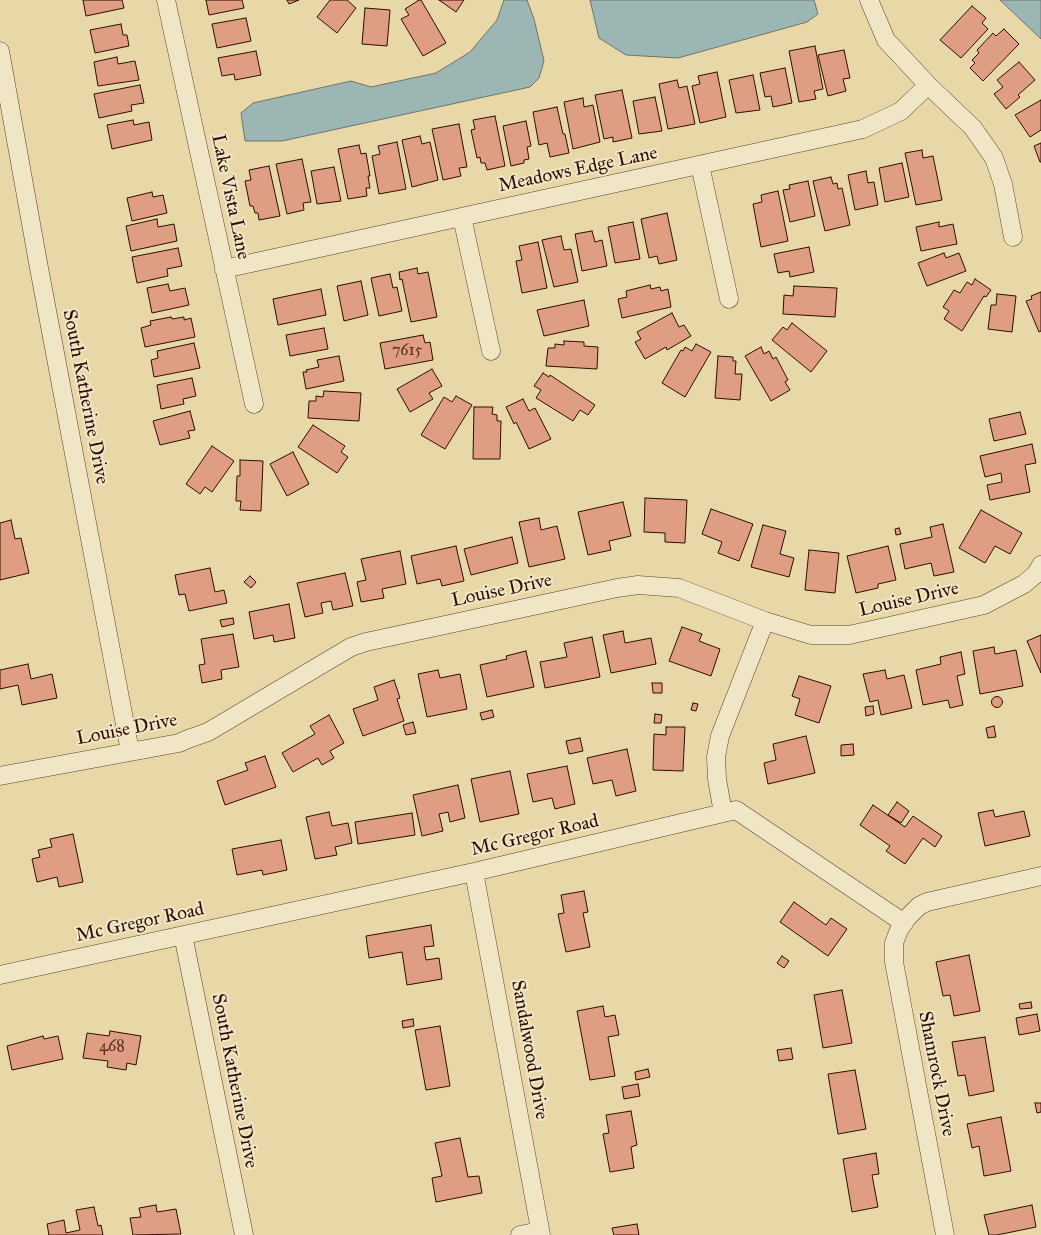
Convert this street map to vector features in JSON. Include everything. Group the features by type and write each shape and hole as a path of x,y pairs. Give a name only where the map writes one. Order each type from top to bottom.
{"street":[{"name":"Lake Vista Lane","path":"166,0 254,404"},
{"path":"869,0 886,40 928,85 973,128 994,158 1003,184 1013,237"},
{"name":"South Katherine Drive","path":"0,51 130,751"},
{"name":"Meadows Edge Lane","path":"224,269 864,129 901,111 928,85"},
{"path":"700,165 729,299"},
{"path":"462,217 491,351"},
{"name":"Louise Drive","path":"0,776 179,743 208,732 351,647 366,642 618,588 638,585 679,588 765,621 811,635 849,635 984,605 1024,584 1036,574 1041,565"},
{"path":"723,812 716,779 716,757 720,736 765,621"},
{"name":"Mc Gregor Road","path":"0,975 474,872 736,810 904,922"},
{"name":"Sandalwood Drive","path":"474,872 541,1233"},
{"path":"904,922 919,906 935,899 1041,876"},
{"name":"Shamrock Drive","path":"904,922 896,939 893,957 945,1235"},
{"name":"South Katherine Drive","path":"184,935 244,1235"},
{"path":"520,1235 541,1233"}],"water":[{"path":"504,0 527,0 534,19 544,61 539,78 530,87 282,141 245,141 241,113 253,103 351,81 371,87 436,73 470,52 497,20"},
{"path":"590,0 814,0 818,14 807,22 678,58 626,55 599,38"},
{"path":"1000,0 1041,0 1041,39"}],"building":[{"path":"83,0 122,0 124,8 86,16"},
{"path":"206,0 242,0 244,8 209,15"},
{"path":"287,0 299,0 289,4"},
{"path":"330,0 347,0 356,8 337,33 317,17"},
{"path":"421,0 446,43 423,56 401,19 409,15 405,9"},
{"path":"439,0 464,0 456,12"},
{"path":"972,6 986,18 982,23 988,29 961,58 940,40"},
{"path":"365,8 390,10 387,46 362,44"},
{"path":"246,18 251,41 217,48 212,24"},
{"path":"121,24 123,35 127,35 129,46 95,53 90,30"},
{"path":"1004,29 1019,44 983,81 970,68 975,63 972,60 979,53 977,50 993,33 996,36"},
{"path":"815,46 823,89 814,91 816,99 799,102 789,51"},
{"path":"844,50 850,78 843,79 846,91 828,96 818,55"},
{"path":"256,51 261,75 235,80 234,74 222,76 218,58"},
{"path":"117,57 118,64 135,61 139,80 98,86 94,62"},
{"path":"1019,62 1035,80 1006,109 994,94 1003,87 997,80"},
{"path":"785,68 792,103 773,107 771,96 765,97 760,73"},
{"path":"717,72 726,117 700,123 692,86 700,84 698,76"},
{"path":"753,75 760,110 736,113 729,80"},
{"path":"677,80 679,88 687,86 695,124 668,129 659,84"},
{"path":"140,85 144,103 131,105 132,111 99,118 94,94"},
{"path":"622,90 632,138 613,142 613,137 604,139 595,95"},
{"path":"655,97 662,131 639,134 633,101"},
{"path":"583,98 584,107 593,105 600,142 573,149 564,102"},
{"path":"1041,100 1041,130 1030,137 1015,115"},
{"path":"557,107 569,153 550,157 547,143 539,145 533,112"},
{"path":"495,116 505,166 487,170 485,163 481,163 480,157 477,158 471,130 475,129 473,120"},
{"path":"133,120 134,125 149,122 152,140 112,149 107,125"},
{"path":"526,121 531,146 527,147 529,159 524,160 524,163 511,166 503,126"},
{"path":"459,124 467,167 459,168 461,176 443,180 432,129"},
{"path":"420,136 422,144 430,142 438,180 412,187 402,140"},
{"path":"397,142 406,189 379,194 372,156 380,154 378,146"},
{"path":"1041,143 1041,162 1040,162 1034,146"},
{"path":"359,145 361,154 366,153 370,188 366,188 367,196 348,199 338,149"},
{"path":"922,150 923,158 933,156 942,200 916,205 905,153"},
{"path":"302,159 311,202 303,203 304,210 287,214 276,164"},
{"path":"902,163 909,197 885,202 879,168"},
{"path":"269,166 280,216 259,220 258,213 255,213 253,206 250,206 245,181 251,180 249,170"},
{"path":"334,167 341,201 317,204 311,171"},
{"path":"866,171 868,183 874,182 878,205 855,210 848,175"},
{"path":"831,177 833,184 837,183 838,189 842,188 850,225 825,231 813,181"},
{"path":"808,181 815,216 790,222 783,190 790,189 789,185"},
{"path":"778,191 788,241 761,247 753,204 762,202 761,195"},
{"path":"152,192 153,197 163,195 167,213 132,221 127,198"},
{"path":"667,213 677,260 659,264 657,256 649,258 641,219"},
{"path":"157,219 158,227 174,224 177,241 131,251 126,226"},
{"path":"633,222 640,259 615,263 608,227"},
{"path":"939,222 939,227 953,224 957,244 921,251 916,227"},
{"path":"592,231 595,242 602,240 607,266 582,271 575,234"},
{"path":"561,236 564,250 571,249 578,282 554,287 542,240"},
{"path":"538,242 547,288 522,293 516,261 522,260 519,246"},
{"path":"809,247 814,272 790,277 789,271 778,273 774,254"},
{"path":"178,248 182,266 167,269 168,276 137,283 132,257"},
{"path":"944,253 946,258 959,253 966,271 927,286 918,263"},
{"path":"417,268 418,274 428,272 437,317 411,322 399,272"},
{"path":"390,274 393,288 397,287 402,311 379,316 371,278"},
{"path":"975,279 991,290 986,297 984,296 962,331 944,319 949,311 943,307 954,290 960,293 967,282 972,285"},
{"path":"361,281 368,315 344,321 337,286"},
{"path":"168,284 170,291 185,288 189,305 152,313 147,288"},
{"path":"650,285 651,289 660,287 661,291 668,289 671,307 622,318 618,299 627,297 626,291"},
{"path":"794,286 837,288 835,317 783,314 784,295 793,296"},
{"path":"321,289 326,315 278,325 273,299"},
{"path":"1041,292 1041,331 1039,332 1026,301 1032,299 1031,296"},
{"path":"997,294 1016,296 1012,332 988,329 991,305 996,305"},
{"path":"584,300 589,326 544,336 537,310"},
{"path":"672,313 679,327 684,325 691,336 667,350 666,347 645,359 635,342 641,339 637,332"},
{"path":"171,317 172,319 184,317 184,320 191,318 195,337 145,347 141,328 151,325 150,321"},
{"path":"792,323 827,351 811,372 772,340 783,327 787,330"},
{"path":"324,328 328,349 290,356 286,335"},
{"path":"423,335 425,343 430,342 433,360 385,369 380,343"},
{"path":"564,341 584,342 584,346 598,347 597,369 546,366 548,348 555,348 555,344 564,345"},
{"path":"194,343 200,368 154,377 151,360 158,358 157,351"},
{"path":"696,344 711,352 685,397 662,383 681,350 683,351 685,347 692,351"},
{"path":"761,347 764,354 769,351 773,359 776,357 788,380 785,382 790,390 771,401 745,356"},
{"path":"339,356 344,381 306,389 303,372 319,367 317,360"},
{"path":"718,356 733,357 733,361 736,361 735,374 742,374 740,400 715,398"},
{"path":"432,369 442,386 429,393 433,399 410,412 397,389"},
{"path":"543,373 549,377 550,375 595,405 588,415 580,410 573,421 536,398 541,390 534,386"},
{"path":"192,378 196,396 183,399 184,404 161,409 157,385"},
{"path":"324,391 361,393 359,421 308,418 309,401 316,401 316,396 323,397"},
{"path":"456,396 472,405 445,449 421,435 444,397 452,402"},
{"path":"523,399 529,411 535,408 551,439 529,449 516,422 514,424 506,407"},
{"path":"474,407 493,407 492,414 497,415 497,421 501,421 500,459 473,459"},
{"path":"190,411 195,430 188,431 190,438 160,445 153,421"},
{"path":"1020,412 1026,434 994,441 989,419"},
{"path":"313,425 345,446 341,452 348,457 337,473 298,447"},
{"path":"1032,444 1036,463 1025,465 1030,492 990,500 987,485 1002,482 1001,473 985,477 980,456"},
{"path":"212,446 234,461 212,492 205,487 200,494 186,484"},
{"path":"293,452 309,484 287,496 270,464"},
{"path":"240,460 263,461 261,511 240,510 241,501 236,501 237,476 240,476"},
{"path":"645,498 687,500 685,543 665,542 665,533 644,532"},
{"path":"623,502 631,536 609,541 611,550 588,555 578,512"},
{"path":"711,509 753,524 739,561 718,553 722,542 702,534"},
{"path":"981,510 1022,533 1010,554 995,546 985,563 959,548"},
{"path":"539,518 541,530 557,526 565,559 529,567 519,522"},
{"path":"11,520 15,539 21,538 29,573 0,580 0,523"},
{"path":"943,524 954,572 934,576 931,563 905,569 900,544 932,537 930,527"},
{"path":"763,525 786,531 780,554 794,558 789,577 751,567"},
{"path":"899,528 901,534 896,535 895,529"},
{"path":"512,537 518,563 471,575 464,549"},
{"path":"456,546 464,581 442,586 440,579 417,584 411,556"},
{"path":"888,546 896,580 878,584 878,588 856,593 847,556"},
{"path":"809,550 839,553 835,593 805,590"},
{"path":"400,551 406,584 382,589 384,598 361,602 357,582 366,580 361,559"},
{"path":"210,568 215,592 224,590 227,603 189,611 185,594 179,595 175,575"},
{"path":"345,573 353,606 333,610 331,601 321,603 323,613 305,617 297,583"},
{"path":"250,576 256,582 251,588 244,582"},
{"path":"289,604 295,638 274,642 273,635 254,639 249,612"},
{"path":"233,618 234,624 222,627 220,620"},
{"path":"682,627 702,634 699,641 720,649 711,676 669,661"},
{"path":"623,631 625,643 651,638 656,664 611,673 603,635"},
{"path":"233,634 239,667 221,670 222,679 202,683 199,665 205,664 201,639"},
{"path":"1041,635 1041,673 1027,641"},
{"path":"592,637 600,677 545,688 540,662 567,657 564,643"},
{"path":"994,647 995,654 1016,650 1023,686 980,694 973,651"},
{"path":"526,651 534,687 487,697 480,665 507,659 506,656"},
{"path":"961,652 965,674 957,676 963,705 950,708 948,700 923,705 916,670 941,664 940,657"},
{"path":"28,664 31,679 52,674 57,698 22,705 18,685 0,689 0,670"},
{"path":"438,670 440,678 460,674 467,709 427,717 418,674"},
{"path":"885,670 887,679 904,675 912,708 881,715 878,700 870,702 863,674"},
{"path":"799,676 831,686 819,723 795,715 800,699 792,696"},
{"path":"394,680 400,698 397,699 404,721 363,736 353,709 378,700 374,687"},
{"path":"652,683 662,683 662,693 653,693"},
{"path":"995,697 999,697 1002,702 1001,706 995,707 992,704 992,700"},
{"path":"693,703 698,704 696,711 691,710"},
{"path":"873,706 874,714 866,716 865,707"},
{"path":"492,710 494,717 482,720 480,713"},
{"path":"655,714 662,715 661,723 654,723"},
{"path":"329,715 344,743 330,751 334,758 322,765 318,758 293,772 282,753 315,734 310,726"},
{"path":"413,722 416,733 406,735 403,725"},
{"path":"994,726 996,737 988,738 986,728"},
{"path":"666,727 685,727 683,771 653,770 654,734 666,735"},
{"path":"806,736 815,773 768,784 764,763 776,760 773,744"},
{"path":"580,738 583,751 569,754 566,741"},
{"path":"853,744 854,755 841,756 841,745"},
{"path":"627,749 636,791 616,796 612,780 593,784 587,758"},
{"path":"265,756 276,787 225,805 217,781 248,770 245,763"},
{"path":"567,766 575,804 555,809 552,798 533,802 527,774"},
{"path":"510,771 519,814 480,822 471,779"},
{"path":"458,785 465,818 450,822 448,812 439,814 443,831 422,836 413,795"},
{"path":"897,802 909,811 901,823 888,815"},
{"path":"873,805 905,827 913,816 942,836 935,847 923,838 905,864 886,851 890,846 860,825"},
{"path":"993,810 995,817 1024,811 1030,836 985,846 978,813"},
{"path":"329,812 332,826 348,823 352,843 335,847 337,855 315,859 306,817"},
{"path":"412,813 415,835 358,844 355,822"},
{"path":"73,834 83,882 59,887 57,877 37,882 32,859 40,857 38,850 52,847 50,839"},
{"path":"281,840 287,870 263,875 262,870 237,875 232,849"},
{"path":"584,891 588,912 583,913 590,947 566,952 558,914 564,913 561,895"},
{"path":"794,902 826,925 831,918 847,929 828,956 780,922"},
{"path":"431,925 434,946 424,947 426,960 439,958 442,979 407,985 402,952 369,958 366,936"},
{"path":"969,955 980,1011 954,1016 950,995 943,996 936,962"},
{"path":"782,956 789,961 784,968 777,963"},
{"path":"842,990 852,1043 823,1048 814,995"},
{"path":"1031,1002 1032,1008 1020,1009 1019,1004"},
{"path":"603,1006 605,1017 615,1015 619,1035 608,1037 615,1076 590,1080 577,1011"},
{"path":"1037,1014 1040,1031 1019,1035 1016,1018"},
{"path":"413,1019 414,1026 403,1028 402,1021"},
{"path":"440,1026 450,1086 426,1090 415,1030"},
{"path":"110,1031 141,1036 136,1065 127,1063 126,1070 107,1067 108,1061 83,1058 87,1033 109,1036"},
{"path":"43,1036 44,1039 58,1036 63,1059 12,1070 7,1046"},
{"path":"985,1037 994,1091 969,1096 965,1075 958,1076 952,1042"},
{"path":"791,1048 793,1059 779,1061 777,1050"},
{"path":"648,1069 650,1077 636,1080 635,1072"},
{"path":"855,1070 866,1129 838,1134 828,1074"},
{"path":"638,1084 640,1096 624,1099 622,1087"},
{"path":"1035,1103 1041,1103 1041,1112 1037,1113"},
{"path":"631,1111 637,1145 631,1147 634,1168 610,1172 603,1134 609,1133 606,1115"},
{"path":"1001,1117 1011,1171 984,1176 979,1146 972,1148 967,1124"},
{"path":"460,1138 468,1177 479,1176 482,1193 436,1202 432,1178 442,1176 435,1143"},
{"path":"876,1153 879,1174 872,1175 878,1207 852,1212 843,1159"},
{"path":"156,1205 157,1212 176,1209 181,1234 133,1235 130,1218 141,1217 139,1208"},
{"path":"1032,1205 1036,1227 989,1235 984,1215"},
{"path":"94,1207 98,1226 101,1225 103,1235 49,1235 47,1224 64,1220 66,1233 80,1230 76,1210"},
{"path":"637,1224 639,1235 614,1235 612,1228"}]}
